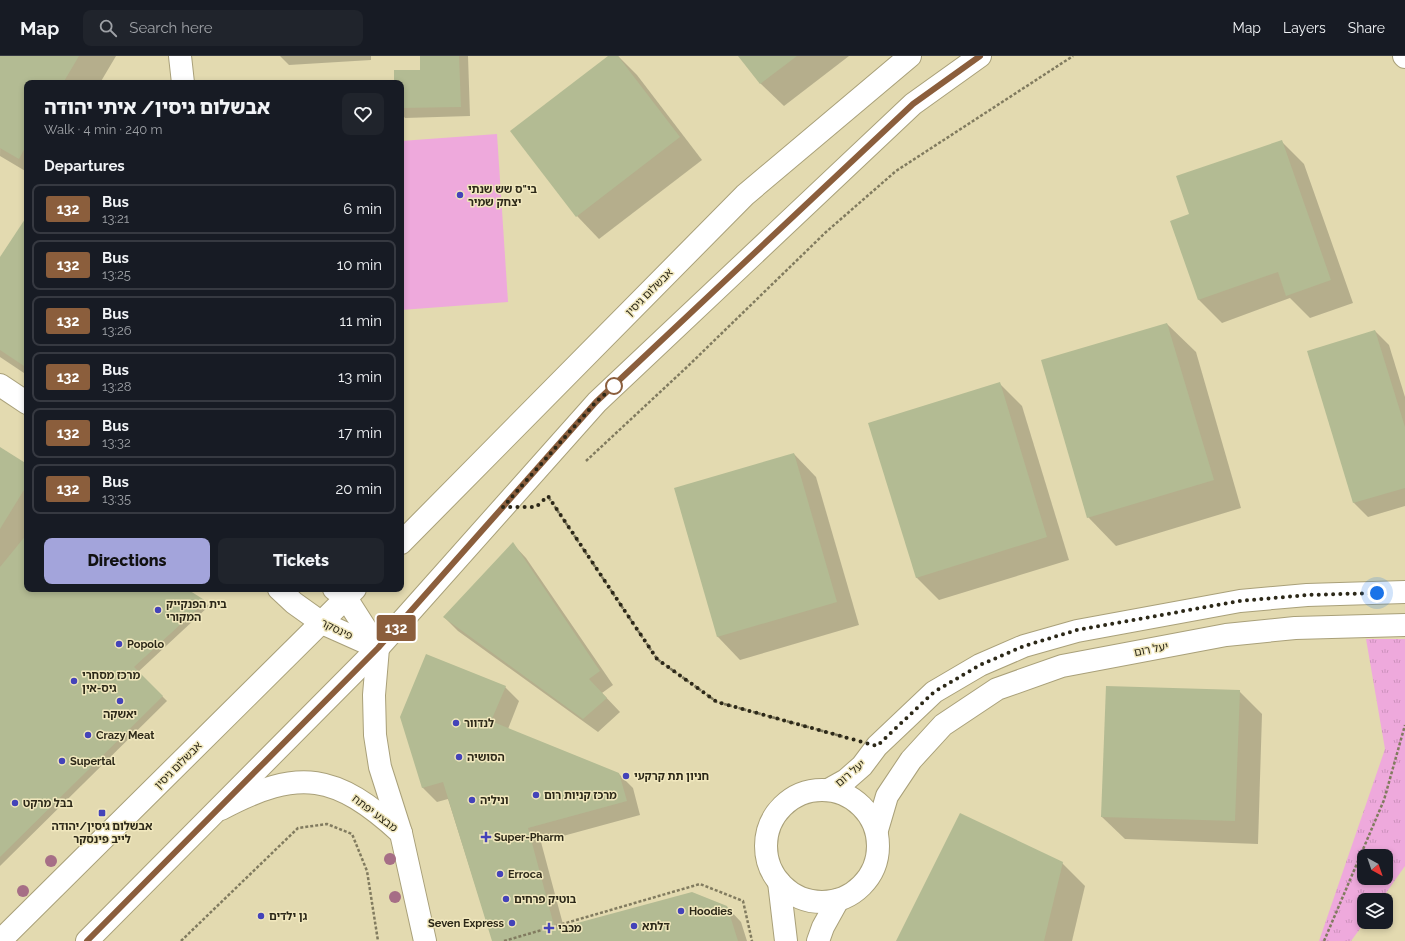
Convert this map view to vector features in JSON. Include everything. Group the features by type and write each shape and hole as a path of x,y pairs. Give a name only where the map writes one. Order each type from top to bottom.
{"street":[{"path":"180,56 183,80"},
{"name":"אבשלום גיסין","path":"406,536 745,195 910,56"},
{"path":"87,941 378,648 596,402 913,104 980,56"},
{"path":"0,385 24,401"},
{"name":"פינסקר","path":"282,592 294,603 322,623 378,648"},
{"name":"אבשלום גיסין","path":"0,941 322,623 345,592"},
{"name":"פינסקר","path":"345,592 378,648"},
{"name":"יעל רום","path":"828,790 862,766 877,746 934,692 980,665 1032,644 1077,630 1240,601 1307,595 1405,592"},
{"name":"יעל רום","path":"877,830 887,796 911,760 943,725 997,689 1062,666 1226,635 1295,628 1405,625"},
{"name":"מבצע יפתח","path":"378,648 374,695 375,735 380,767 401,833 425,941"},
{"name":"מבצע יפתח","path":"213,813 249,794 276,785 298,781 325,783 353,795 380,814 401,833"},
{"path":"828,790 839,792 864,808 877,830 879,842 876,862 868,880 856,891 838,900 822,903 802,899 779,882 772,874 766,855 766,838 772,819 788,801 806,792 828,790"},
{"path":"779,882 786,941"},
{"path":"818,941 823,927 838,900"}],"path":[{"path":"583,464 687,367 826,232 896,171 1073,56"},
{"path":"544,500 548,496 657,659 717,702 877,746"},
{"path":"1324,941 1384,800 1405,725"},
{"path":"180,941 298,828 327,824 352,834 367,871 378,941"},
{"path":"504,941 700,884 742,901 752,941"}],"green space":[{"path":"497,134 508,302 404,310 404,141"},
{"path":"1366,639 1405,639 1405,866 1393,883 1393,849 1357,849 1357,885 1392,885 1386,893 1357,893 1357,929 1360,929 1351,941 1319,941 1385,749"}],"building":[{"path":"0,56 79,56 65,80 24,80 24,150 19,159 0,148"},
{"path":"420,56 459,56 461,107 404,108 404,80 394,80 394,70 420,70"},
{"path":"608,56 618,56 680,137 576,217 510,131"},
{"path":"738,56 797,56 760,84"},
{"path":"1282,140 1331,280 1286,296 1278,272 1198,300 1170,221 1189,214 1176,176"},
{"path":"24,221 24,366 0,350 0,257"},
{"path":"1167,323 1214,480 1087,518 1041,360"},
{"path":"1375,330 1405,427 1405,488 1353,503 1307,351"},
{"path":"1000,382 1047,537 916,578 868,423"},
{"path":"0,447 24,462 24,490 0,529"},
{"path":"794,453 837,602 717,637 674,488"},
{"name":"מרכז מסחרי גיס-אין","path":"24,538 24,592 192,592 206,601 134,667 163,696 0,857 0,567"},
{"path":"513,542 600,671 589,679 607,698 583,719 443,617"},
{"name":"מרכז קניות רום","path":"426,654 506,686 491,721 619,773 627,801 528,828 555,929 692,892 727,906 738,941 492,941 443,782 422,788 400,717"},
{"path":"1106,686 1240,690 1235,821 1101,817"},
{"path":"960,813 1063,862 1044,941 896,941"}],"bus line":[{"name":"132","path":"87,941 378,648 596,402 913,104 980,56"}],"place":[{"name":"בי\"ס שש שנתי יצחק שמיר","path":"460,195"},
{"name":"בית הפנקייק המקורי","path":"158,610"},
{"name":"Popolo","path":"119,644"},
{"name":"מרכז מסחרי גיס-אין","path":"74,681"},
{"name":"יאשקה","path":"120,701"},
{"name":"לנדוור","path":"456,723"},
{"name":"Crazy Meat","path":"88,735"},
{"name":"הסושיה","path":"459,757"},
{"name":"Supertal","path":"62,761"},
{"name":"חניון תת קרקעי","path":"626,776"},
{"name":"מרכז קניות רום","path":"536,795"},
{"name":"וניליה","path":"472,800"},
{"name":"בבל מרקט","path":"15,803"},
{"name":"אבשלום גיסין/יהודה לייב פינסקר","path":"102,813"},
{"name":"Super-Pharm","path":"486,837"},
{"name":"Erroca","path":"500,874"},
{"name":"בוטיק פרחים","path":"506,899"},
{"name":"Hoodies","path":"681,911"},
{"name":"גן ילדים","path":"261,916"},
{"name":"Seven Express","path":"512,923"},
{"name":"דלתא","path":"634,926"},
{"name":"מכבי","path":"549,928"}],"route":[{"path":"614,386 620,381 596,402 503,507 536,507 548,496 657,659 717,702 877,746 934,692 980,665 1024,646 1077,630 1240,601 1307,595 1377,593"}]}
